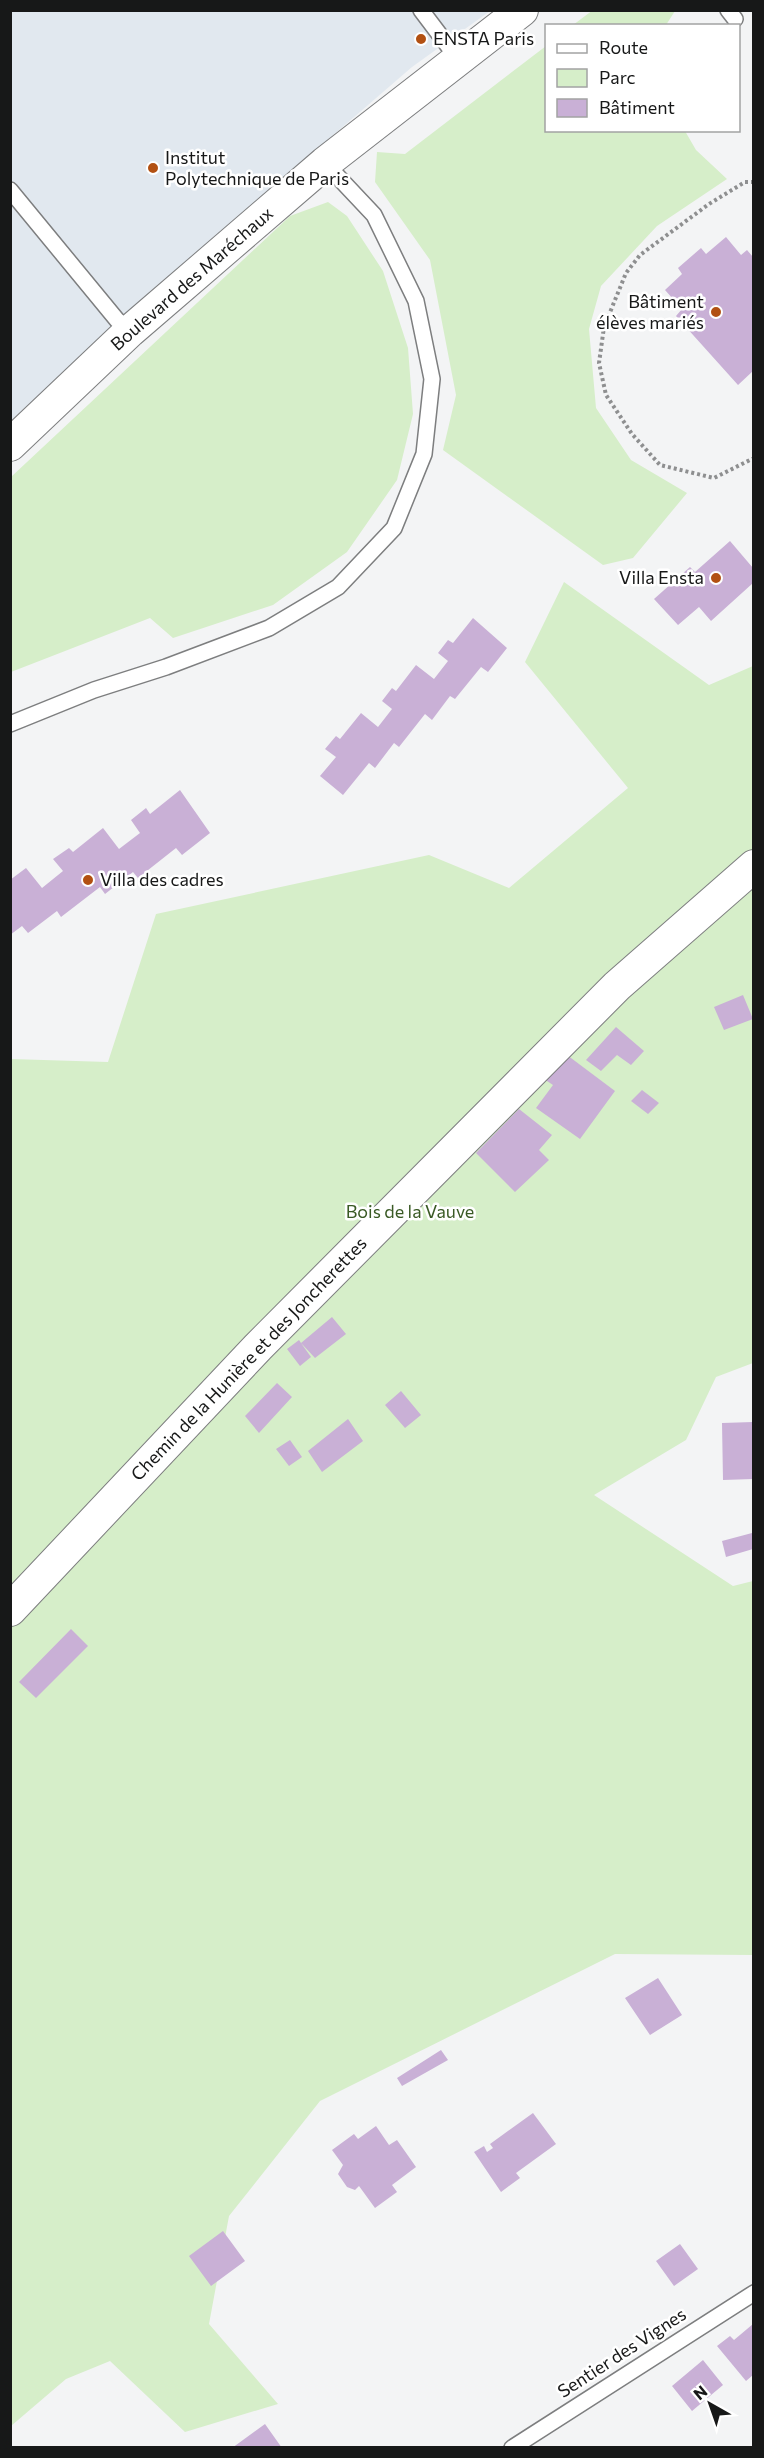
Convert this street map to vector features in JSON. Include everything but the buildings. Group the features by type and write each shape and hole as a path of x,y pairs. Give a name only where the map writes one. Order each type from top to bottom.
{"street":[{"name":"Boulevard des Maréchaux","path":"10,445 130,331 325,163 522,10"},
{"name":"Chemin de la Hunière et des Joncherettes","path":"10,1610 258,1347 617,986 753,866"}],"lane":[{"path":"421,10 458,59"},
{"path":"10,724 94,690 166,667 269,628 338,587 394,528 424,454 432,379 416,301 374,214 325,163"},
{"path":"10,190 114,316 130,331"},
{"name":"Sentier des Vignes","path":"512,2448 753,2292"}],"path":[{"path":"753,182 744,182 709,204 640,255 626,273 604,327 599,363 606,394 632,434 660,465 714,478 753,458"}],"shaded area":[{"name":"Institut Polytechnique de Paris","path":"11,11 490,11 412,67 177,270 11,421"}],"green space":[{"path":"593,10 675,10 667,24 574,24"},
{"path":"545,47 545,132 686,132 696,150 727,179 657,226 601,286 589,329 596,408 631,460 687,493 633,558 603,565 443,450 456,395 430,260 375,182 377,152 405,154"},
{"path":"328,202 347,216 383,271 408,348 413,414 397,480 347,552 273,605 173,638 150,618 11,672 11,477 290,216"},
{"name":"Bois de la Vauve","path":"564,582 709,685 753,666 753,1363 716,1377 686,1440 594,1495 733,1586 753,1581 753,1955 615,1954 320,2101 229,2216 209,2324 278,2404 185,2432 110,2361 66,2379 11,2426 11,1059 108,1062 156,914 429,855 509,888 628,788 525,662"}],"place":[{"name":"ENSTA Paris","path":"421,39"},
{"name":"Institut Polytechnique de Paris","path":"153,168"},
{"name":"Bâtiment élèves mariés","path":"716,312"},
{"name":"Villa Ensta","path":"716,578"},
{"name":"Villa des cadres","path":"88,880"}]}
